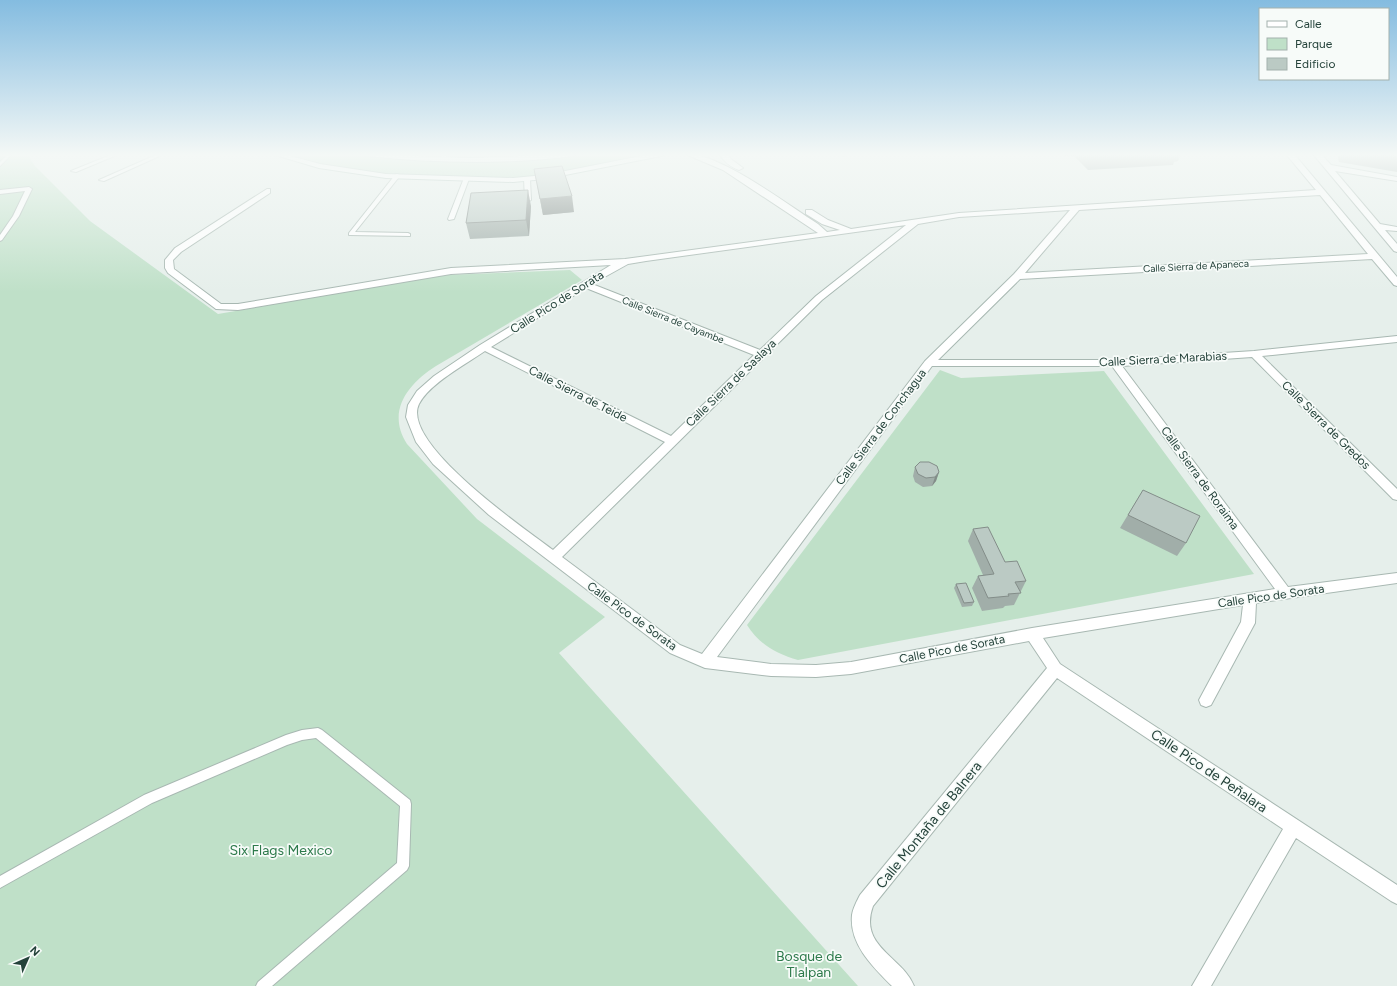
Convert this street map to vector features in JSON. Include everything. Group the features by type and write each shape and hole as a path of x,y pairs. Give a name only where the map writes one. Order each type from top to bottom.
{"street":[{"name":"Calle Pico de Sorata","path":"253,200 178,250 169,260 168,268 171,271 219,308 238,308 450,271 626,262 959,215 1192,200"},
{"path":"775,200 815,226 825,235"},
{"path":"790,200 825,222 852,231"},
{"path":"1330,200 1395,279"},
{"path":"1356,200 1397,249"},
{"name":"Calle Sierra de Conchagua","path":"705,662 929,363 1017,276 1077,207"},
{"name":"Calle Sierra de Saslaya","path":"554,557 760,354 878,241 917,221"},
{"path":"1378,226 1397,229"},
{"path":"864,229 878,241"},
{"name":"Calle Sierra de Apaneca","path":"1017,276 1375,256"},
{"name":"Calle Pico de Sorata","path":"626,262 607,271 484,347 438,378 421,393 413,405 411,417 420,439 437,460 493,512 675,649 705,662 770,670 816,671 851,668 1032,634 1250,598 1397,578"},
{"name":"Calle Sierra de Cayambe","path":"586,285 760,354"},
{"name":"Calle Sierra de Marabias","path":"929,363 1116,363 1254,354 1397,339"},
{"name":"Calle Sierra de Teide","path":"484,347 672,441"},
{"name":"Calle Sierra de Gredos","path":"1254,354 1397,496"},
{"name":"Calle Sierra de Roraima","path":"1116,363 1285,593"},
{"path":"1206,700 1248,623 1250,598"},
{"name":"Calle Pico de Peñalara","path":"1032,634 1055,669 1397,896"},
{"name":"Calle Montaña de Balnera","path":"905,986 867,945 860,926 862,908 1055,669"},
{"path":"1201,986 1293,827"}],"lane":[{"path":"0,239 16,216 24,200"},
{"path":"378,200 351,234 408,234"},
{"path":"451,219 458,200"},
{"path":"0,882 148,799 286,740 302,735 318,733 406,804 403,866 262,986"}],"green space":[{"path":"0,200 69,200 90,221 218,314 446,275 570,270 582,280 436,366 417,381 403,399 399,420 401,432 407,444 477,519 605,617 559,653 858,986 0,986"},
{"path":"940,370 961,378 1104,371 1254,574 798,660 775,651 757,638 747,625"}],"building":[{"path":"470,200 527,200 526,220 466,223"},
{"path":"920,462 929,462 937,466 939,472 935,477 926,478 918,474 915,467"},
{"path":"1143,490 1200,516 1186,543 1128,515"},
{"path":"988,527 1005,562 1017,561 1026,581 1015,582 1021,593 988,598 978,576 994,574 973,529"},
{"path":"966,583 974,602 964,603 956,584"}],"park label":[{"name":"Six Flags Mexico","path":"281,850"},
{"name":"Bosque de Tlalpan","path":"809,964"}]}
